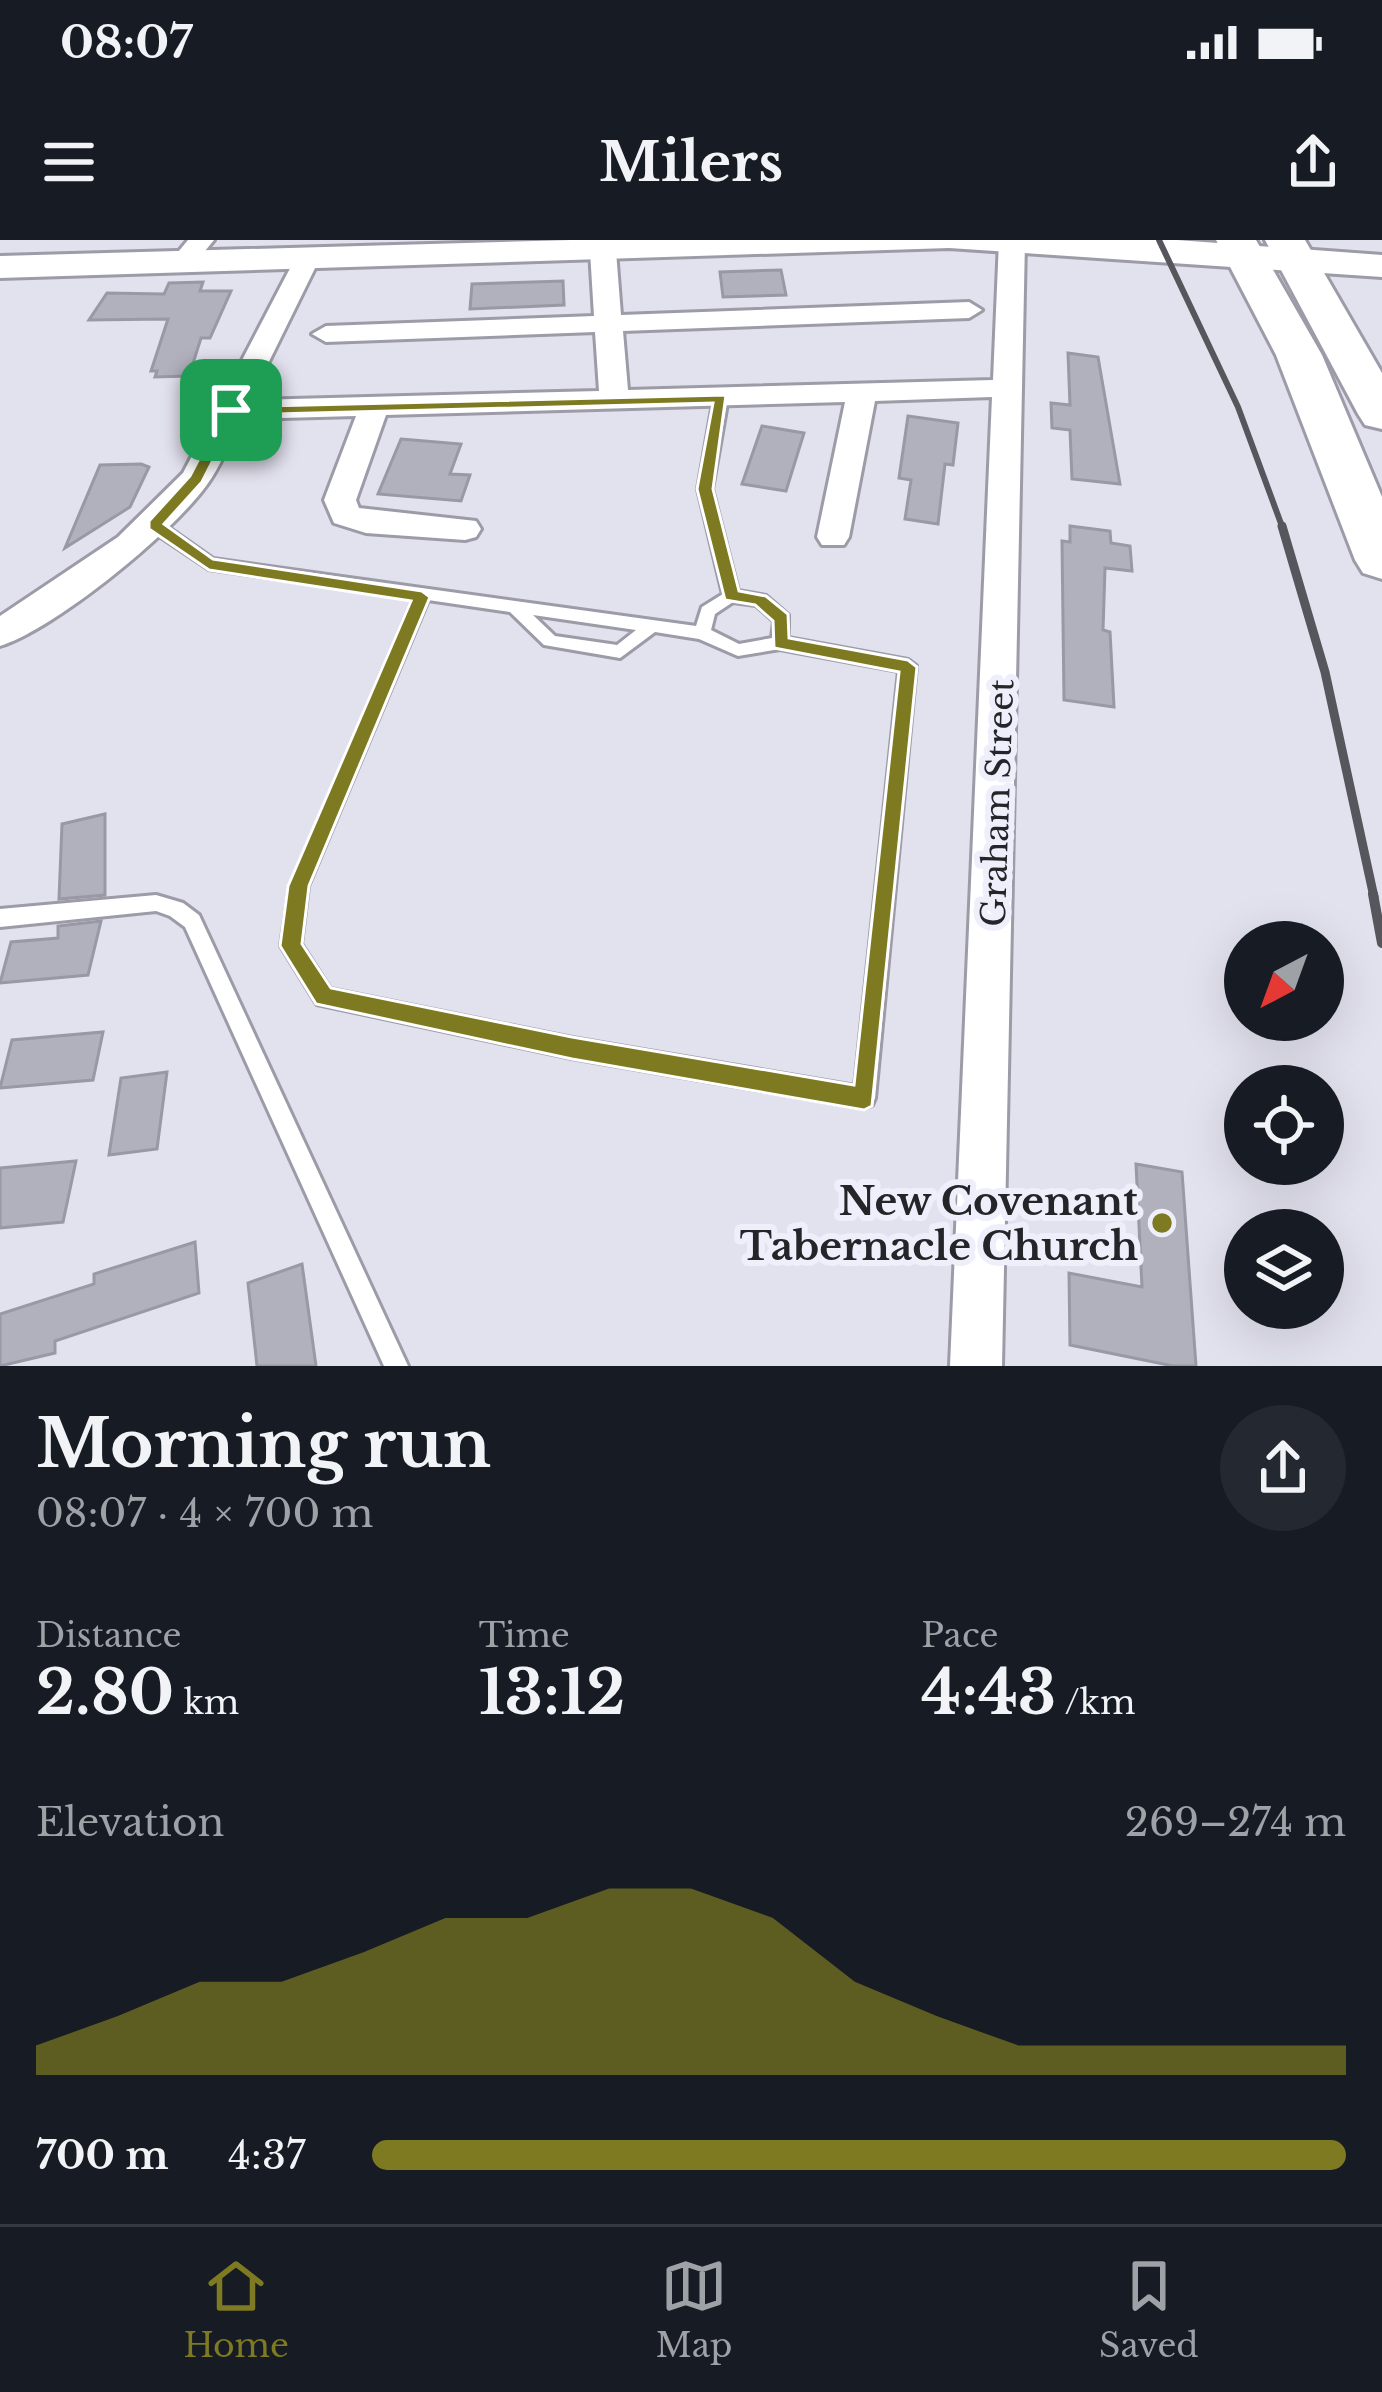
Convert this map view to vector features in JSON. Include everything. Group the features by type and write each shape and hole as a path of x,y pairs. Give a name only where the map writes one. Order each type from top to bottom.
{"main road":[{"path":"1266,249 1382,414"},
{"path":"1266,249 1299,356 1382,560"}],"street":[{"path":"0,267 191,252 306,260 486,247 603,251 939,240"},
{"path":"958,240 1266,249 1382,266"},
{"name":"Graham Street","path":"976,1366 1012,241"},
{"path":"603,251 614,399"},
{"path":"0,633 102,568 154,525 196,478 306,260"},
{"path":"326,334 969,310"},
{"path":"231,410 1008,388"},
{"path":"833,536 862,392"},
{"path":"374,406 340,500 345,515 366,522 465,529"}],"lane":[{"path":"721,398 705,489 731,596"},
{"path":"154,525 209,564 702,633 737,650 780,643 908,667 864,1098 572,1048 324,997 291,946 298,886 422,597"},
{"path":"702,633 708,610 731,596 760,600 782,619 780,643"},
{"path":"516,608 550,641 620,652 653,626"},
{"path":"0,918 156,903 192,921 396,1366"}],"building":[{"path":"781,270 786,295 723,297 720,272"},
{"path":"563,281 564,305 470,309 472,284"},
{"path":"203,282 200,291 231,291 210,338 201,338 189,376 155,377 157,371 151,371 168,319 89,320 107,293 164,294 169,283"},
{"path":"1068,353 1098,357 1120,484 1072,479 1070,430 1052,428 1051,403 1070,405"},
{"path":"908,416 958,423 953,465 945,464 938,524 905,519 911,480 899,478"},
{"path":"762,426 804,433 786,491 742,484"},
{"path":"401,439 461,444 450,474 470,475 461,501 378,494"},
{"path":"100,465 149,467 130,507 65,548"},
{"path":"1070,526 1110,531 1111,543 1130,546 1132,571 1105,568 1103,630 1110,632 1114,707 1064,700 1062,541 1070,542"},
{"path":"105,814 105,895 59,899 62,824"},
{"path":"101,921 88,975 0,983 11,942 58,938 58,926"},
{"path":"103,1032 93,1080 0,1088 12,1040"},
{"path":"167,1072 157,1149 109,1155 121,1078"},
{"path":"76,1161 63,1222 0,1228 0,1168"},
{"name":"New Covenant Tabernacle Church","path":"1136,1164 1182,1172 1196,1366 1173,1366 1070,1345 1069,1273 1142,1287"},
{"path":"195,1242 199,1293 55,1341 55,1353 0,1366 0,1314 94,1284 94,1274"},
{"path":"302,1264 316,1366 257,1366 248,1283"}],"railway":[{"path":"1159,240 1238,407 1282,527"},
{"path":"1282,527 1325,672 1374,897"},
{"path":"1373,894 1382,943"}],"place":[{"name":"New Covenant Tabernacle Church","path":"1162,1223"}],"route":[{"path":"721,398 705,489 731,596 760,600 782,619 780,643 908,667 864,1098 572,1048 324,997 291,946 298,886 422,597 209,564 154,525 196,478 231,410 721,398"}]}
